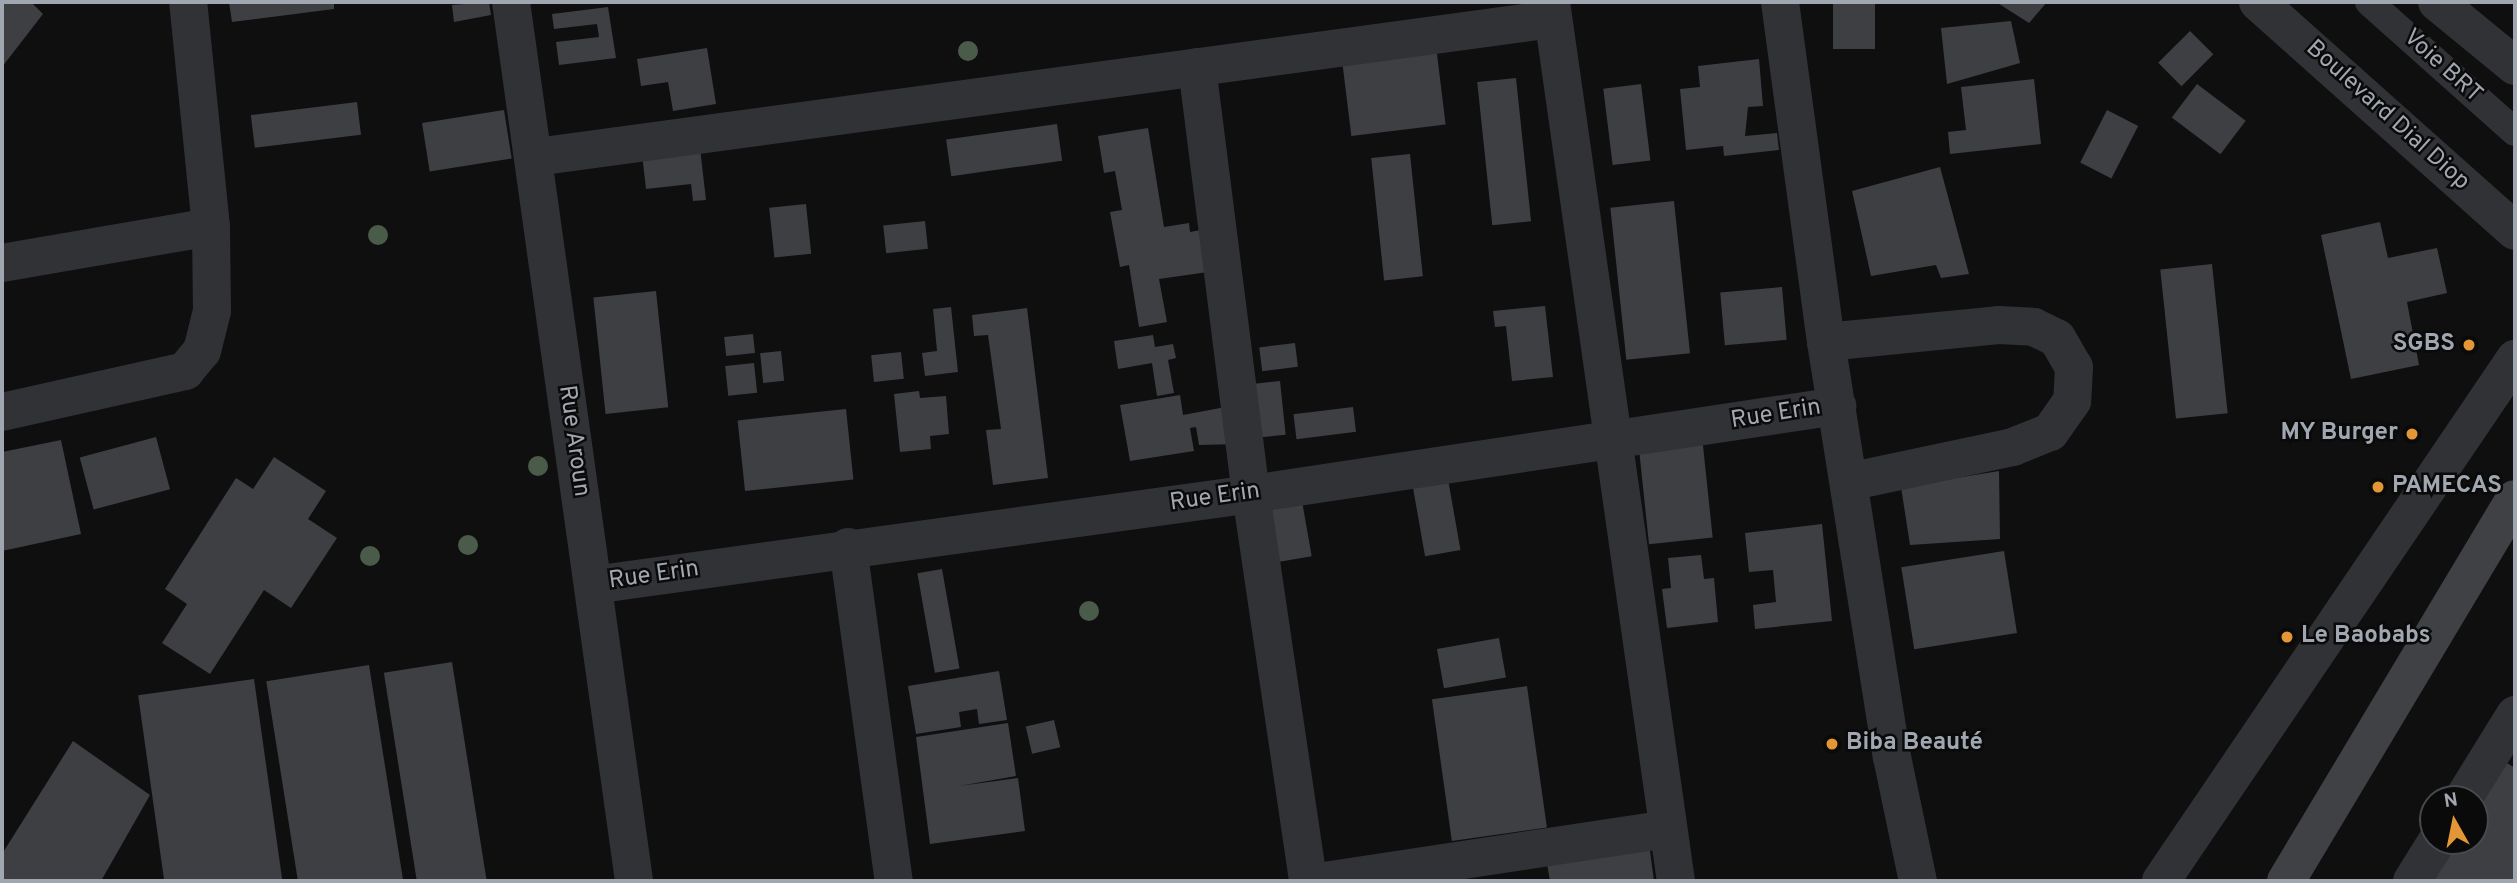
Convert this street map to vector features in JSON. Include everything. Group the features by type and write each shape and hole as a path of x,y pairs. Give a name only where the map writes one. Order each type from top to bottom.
{"main road":[{"path":"2286,881 2515,499"}],"street":[{"path":"2,412 185,371 202,351 212,311 211,227 188,2"},
{"name":"Rue Aroun","path":"511,2 536,157 635,881"},
{"path":"1780,2 1826,342 1892,757 1918,881"},
{"name":"Boulevard Dial Diop","path":"2258,2 2515,231"},
{"path":"2437,2 2515,66"},
{"path":"536,157 1197,67 1552,10 1676,881"},
{"path":"1197,67 1251,494 1308,881"},
{"path":"2,263 211,227"},
{"path":"1826,342 1997,325 2034,327 2057,338 2074,366 2072,401 2050,432 2013,447 1849,482"},
{"path":"2161,881 2515,359"},
{"name":"Rue Erin","path":"593,585 848,547 1251,494 1837,405"},
{"path":"848,547 894,881"},
{"path":"2472,785 2515,715"},
{"path":"1324,881 1668,829"},
{"path":"2412,881 2428,855"}],"lane":[{"name":"Voie BRT","path":"2369,2 2515,132"}],"building":[{"path":"2,2 31,2 43,14 2,67"},
{"path":"229,2 334,2 334,9 232,22"},
{"path":"489,2 491,15 454,22 452,5"},
{"path":"1833,2 1875,2 1875,49 1833,49"},
{"path":"1996,2 2047,2 2029,23"},
{"path":"608,7 616,58 559,65 556,42 599,37 597,24 554,29 552,14"},
{"path":"2011,21 2020,63 1947,84 1941,28"},
{"path":"2190,31 2213,54 2182,86 2158,63"},
{"path":"1436,46 1446,124 1351,136 1342,58"},
{"path":"707,48 716,104 673,111 668,82 641,86 637,59"},
{"path":"1759,59 1763,106 1748,107 1745,136 1777,133 1779,150 1724,156 1723,146 1686,150 1680,89 1700,87 1698,66"},
{"path":"1516,78 1531,221 1492,225 1477,82"},
{"path":"2034,79 2041,144 1950,154 1948,132 1966,130 1961,87"},
{"path":"1641,84 1650,160 1613,165 1603,89"},
{"path":"2197,84 2246,121 2220,154 2172,118"},
{"path":"357,102 361,135 255,148 251,115"},
{"path":"504,110 512,158 430,171 422,123"},
{"path":"2107,110 2138,126 2111,178 2080,163"},
{"path":"1057,124 1062,161 951,176 946,140"},
{"path":"1148,128 1164,227 1189,223 1190,232 1201,230 1208,272 1159,279 1167,322 1139,327 1129,265 1120,267 1110,212 1122,210 1115,171 1104,173 1098,136"},
{"path":"700,148 706,200 693,201 691,184 646,189 642,154"},
{"path":"1410,154 1423,276 1384,280 1371,158"},
{"path":"1940,167 1969,274 1941,278 1936,265 1871,276 1852,191"},
{"path":"1674,201 1690,353 1626,360 1610,208"},
{"path":"806,204 811,254 774,258 769,208"},
{"path":"925,221 928,249 886,253 883,225"},
{"path":"2380,222 2388,258 2437,248 2447,293 2407,302 2419,365 2351,379 2321,235"},
{"path":"2212,264 2228,413 2176,419 2160,269"},
{"path":"1782,287 1787,340 1725,345 1720,292"},
{"path":"656,291 668,407 606,414 593,298"},
{"path":"1545,306 1553,377 1512,381 1506,326 1495,327 1493,311"},
{"path":"951,307 958,372 925,376 922,353 937,351 933,309"},
{"path":"1027,308 1048,478 993,485 986,430 1001,429 988,335 974,336 972,315"},
{"path":"753,334 755,353 726,356 724,337"},
{"path":"1153,335 1155,347 1173,344 1176,358 1168,360 1174,393 1157,396 1152,363 1118,369 1114,341"},
{"path":"1295,343 1298,367 1262,371 1259,347"},
{"path":"781,351 784,381 763,383 760,353"},
{"path":"901,352 904,379 874,382 871,355"},
{"path":"754,363 757,393 728,396 725,366"},
{"path":"1280,381 1286,435 1256,438 1250,384"},
{"path":"919,391 920,398 946,396 949,434 930,436 931,449 900,452 894,394"},
{"path":"1180,395 1183,415 1231,406 1238,444 1199,445 1196,427 1190,428 1194,451 1130,461 1120,405"},
{"path":"1353,407 1356,432 1296,439 1293,414"},
{"path":"846,409 853,480 745,491 738,420"},
{"path":"1702,436 1713,537 1649,544 1638,443"},
{"path":"156,437 170,489 94,510 80,457"},
{"path":"61,440 81,534 2,551 2,452"},
{"path":"274,457 326,491 308,519 337,538 291,608 264,590 210,674 162,643 187,604 165,589 236,478 253,489"},
{"path":"1999,471 2000,539 1910,545 1901,487"},
{"path":"1448,479 1461,550 1425,556 1413,485"},
{"path":"1302,501 1312,556 1278,562 1269,507"},
{"path":"1822,524 1832,621 1755,629 1753,605 1776,602 1773,570 1749,572 1745,533"},
{"path":"2004,551 2017,633 1914,649 1901,567"},
{"path":"1701,555 1704,579 1714,578 1718,622 1667,628 1662,589 1671,588 1668,558"},
{"path":"942,569 960,668 935,673 917,573"},
{"path":"1499,638 1506,677 1444,688 1437,649"},
{"path":"452,662 487,881 417,881 384,673"},
{"path":"369,665 403,881 298,881 266,681"},
{"path":"999,671 1007,720 979,724 977,709 959,712 961,727 916,734 908,686"},
{"path":"254,679 282,881 164,881 138,695"},
{"path":"1527,686 1547,828 1452,841 1432,699"},
{"path":"1054,720 1060,747 1032,754 1026,727"},
{"path":"1008,723 1016,776 959,786 1018,778 1025,831 930,844 916,737"},
{"path":"73,741 150,795 101,881 2,881 2,854"},
{"path":"2502,760 2515,768 2515,881 2426,881 2442,855 2489,855 2489,785 2486,785"},
{"path":"1649,844 1654,881 1550,881 1546,858"}],"place":[{"name":"SGBS","path":"2469,345"},
{"name":"MY Burger","path":"2412,434"},
{"name":"PAMECAS","path":"2378,487"},
{"name":"Le Baobabs","path":"2287,637"},
{"name":"Biba Beauté","path":"1832,744"}]}
